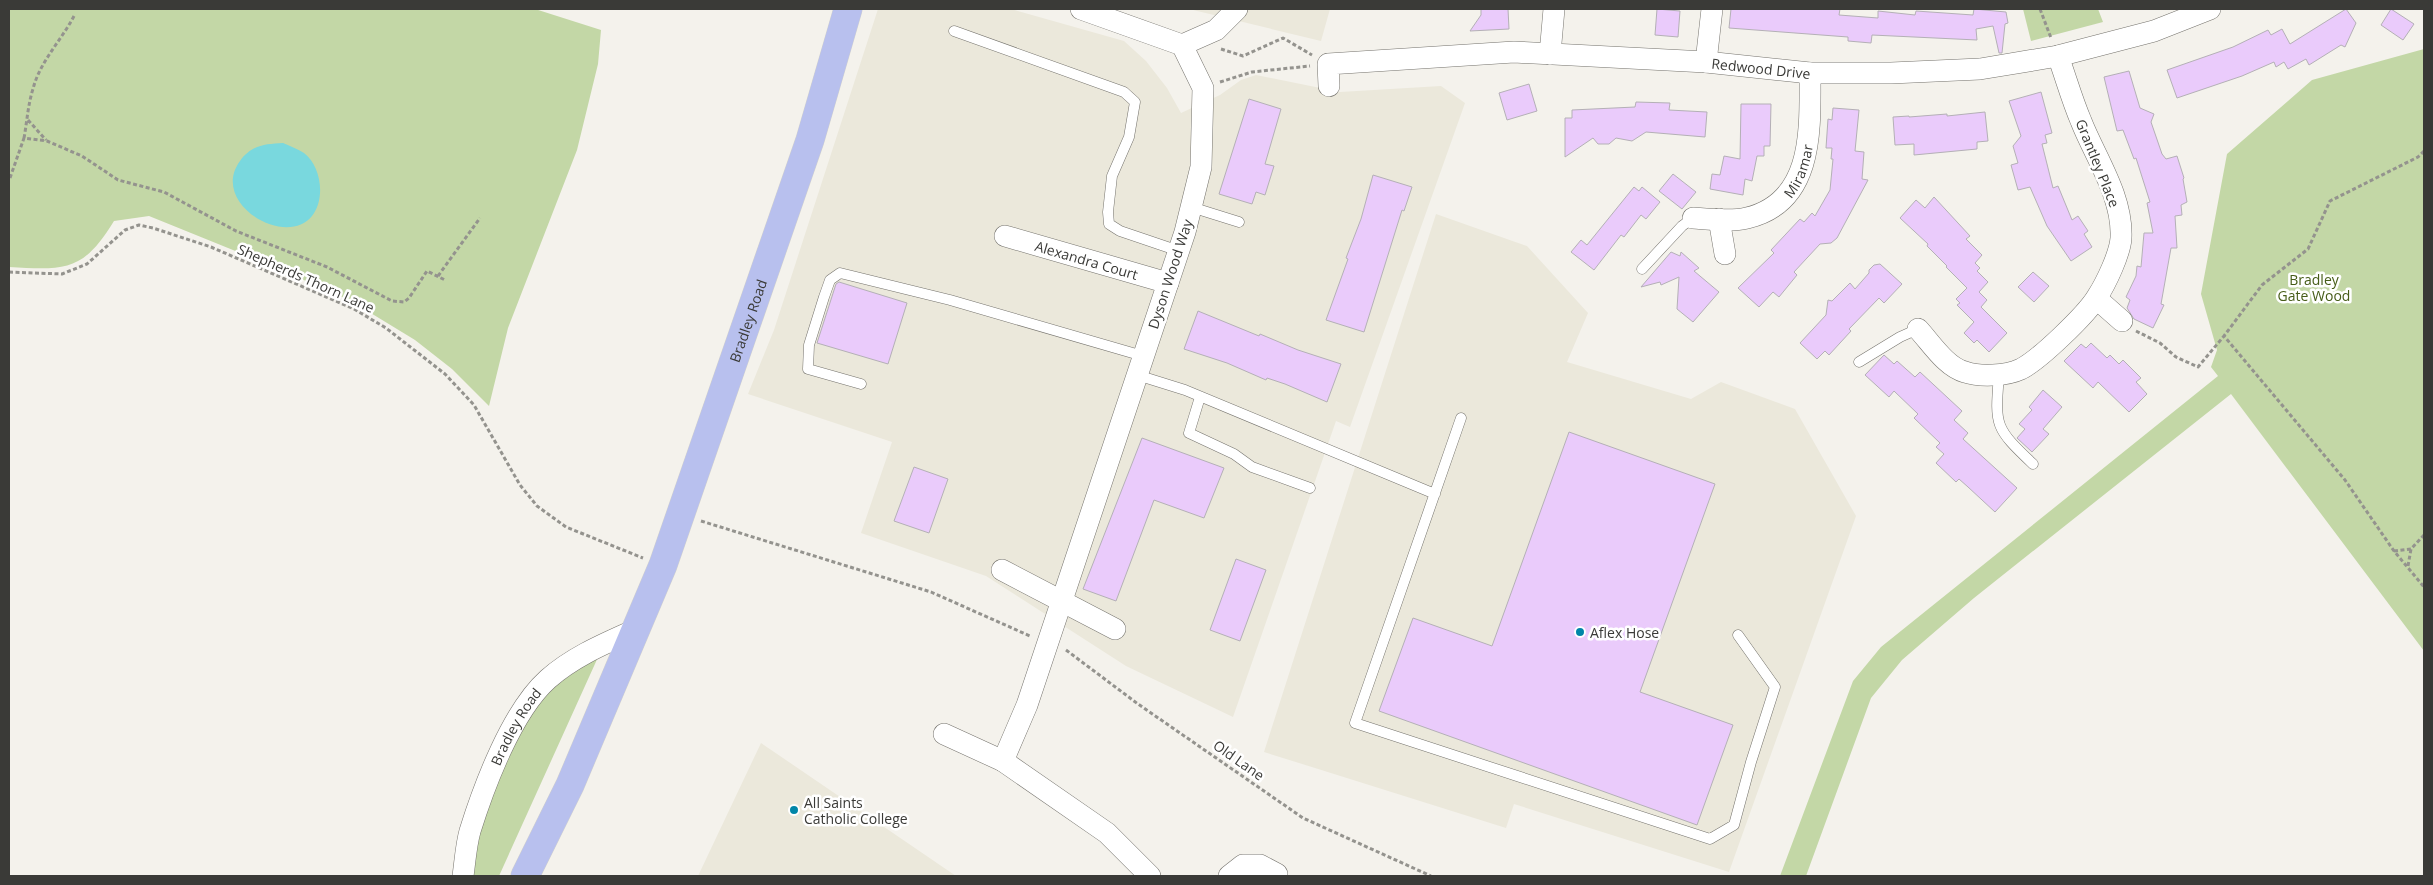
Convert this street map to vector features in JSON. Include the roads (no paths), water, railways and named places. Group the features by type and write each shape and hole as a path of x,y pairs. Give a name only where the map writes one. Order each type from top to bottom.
{"main road":[{"name":"Bradley Road","path":"525,876 570,785 663,565 810,140 848,9"}],"street":[{"path":"1081,9 1187,42 1216,30 1237,9"},
{"path":"1550,54 1554,9"},
{"path":"1706,62 1712,9"},
{"name":"Redwood Drive","path":"1329,86 1328,64 1514,52 1706,62 1810,73 1891,73 1980,69 2058,56 2154,31 2210,9"},
{"name":"Dyson Wood Way","path":"1003,761 1027,704 1062,601 1179,251 1191,207 1201,167 1203,88 1187,42"},
{"name":"Grantley Place","path":"1918,329 1946,360 1963,372 1978,375 1999,374 2021,369 2034,360 2097,299 2109,274 2121,239 2119,218 2113,193 2080,119 2058,56"},
{"name":"Miramar","path":"1693,218 1746,218 1770,208 1786,197 1798,179 1805,160 1810,123 1810,73"},
{"path":"1719,219 1725,254"},
{"name":"Alexandra Court","path":"1005,236 1168,283"},
{"path":"2097,299 2122,321"},
{"path":"1002,570 1115,629"},
{"name":"Bradley Road","path":"463,876 470,833 494,765 520,715 547,680 580,655 637,629"},
{"path":"944,734 1003,761 1107,833 1150,876"},
{"path":"1229,876 1243,865 1260,865 1276,874"}],"lane":[{"path":"954,31 1124,92 1135,102 1128,137 1112,176 1108,212 1109,224 1120,231 1179,251"},
{"path":"1191,207 1238,222"},
{"path":"1642,269 1682,226 1693,218"},
{"path":"861,384 808,369 808,345 830,280 840,273 950,300 1140,366 1200,397 1435,494"},
{"path":"1859,362 1900,337 1918,329"},
{"path":"1999,374 1996,414 1999,426 2010,442 2033,464"},
{"path":"1200,397 1189,433 1234,454 1252,467 1310,488"},
{"path":"1461,418 1457,436 1355,723 1710,839 1734,826 1751,762 1775,688 1738,635"}],"water":[{"path":"283,143 304,153 310,159 318,174 320,183 319,200 312,216 300,225 285,227 270,224 255,217 242,206 235,192 233,177 240,161 249,152 259,146"}],"place":[{"name":"Aflex Hose","path":"1580,632"},
{"name":"All Saints Catholic College","path":"794,810"}],"park label":[{"name":"Bradley Gate Wood","path":"2314,288"}]}
